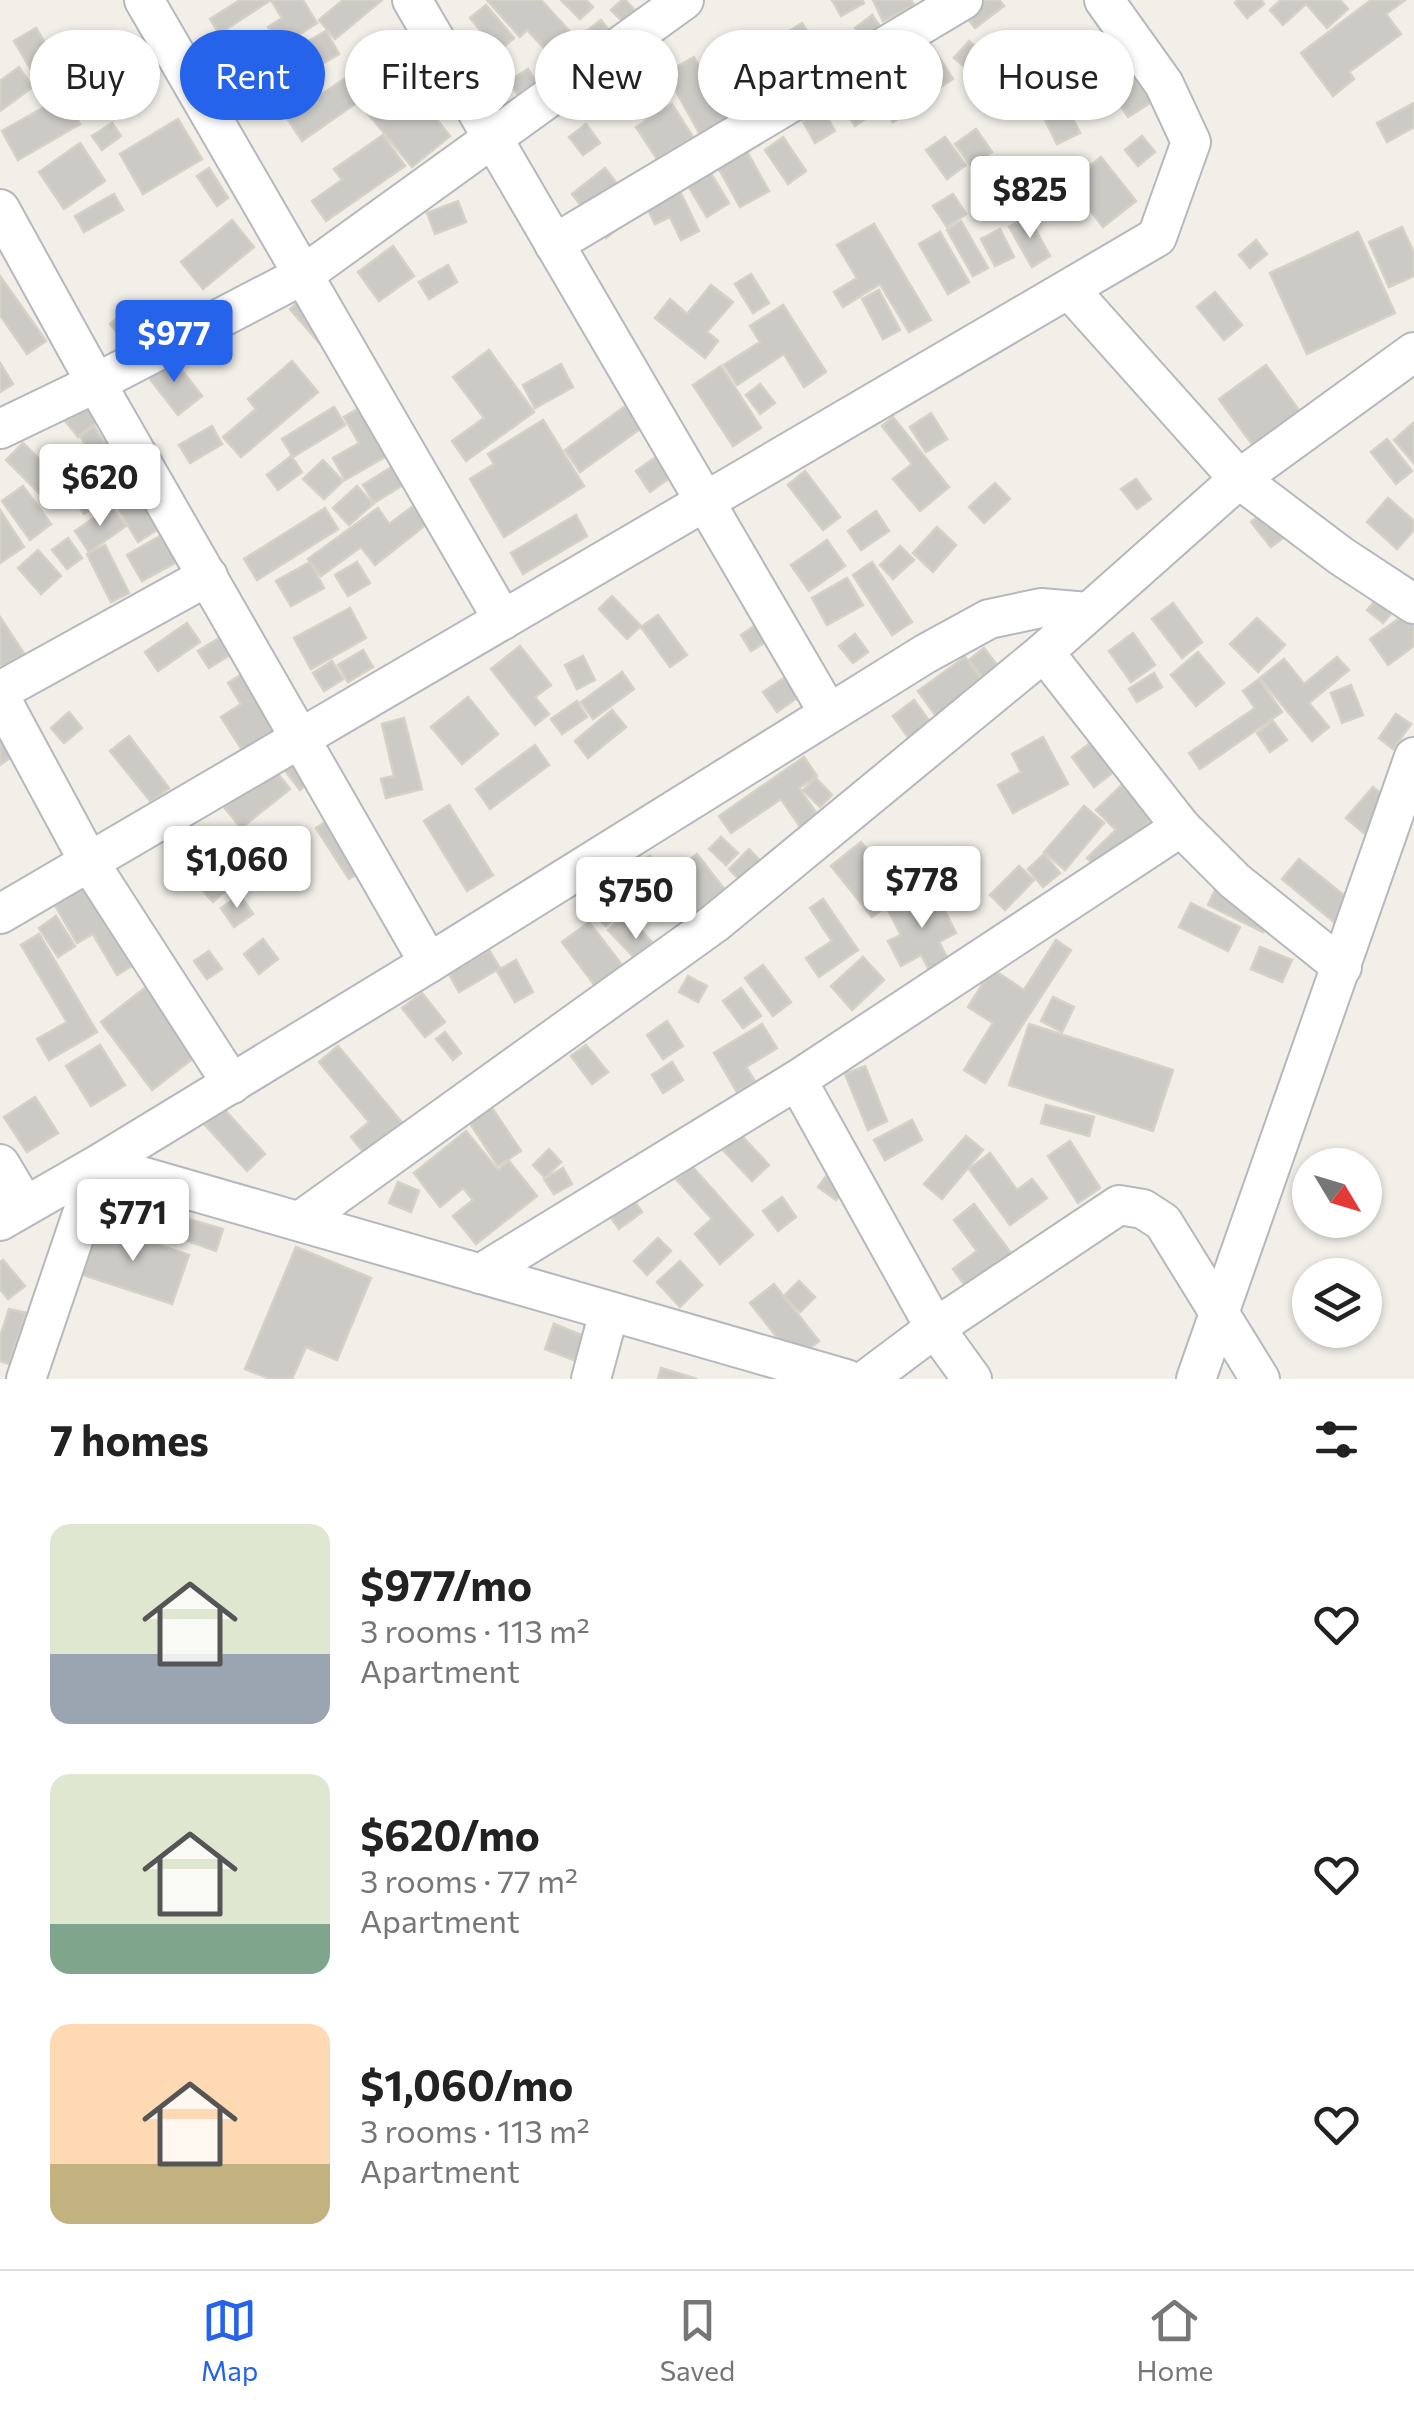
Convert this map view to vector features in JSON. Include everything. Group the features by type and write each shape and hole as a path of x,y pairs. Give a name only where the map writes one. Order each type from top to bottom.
{"street":[{"path":"144,0 503,620"},
{"path":"412,0 828,712"},
{"path":"0,429 303,275 684,0"},
{"path":"554,244 963,0"},
{"path":"0,914 1157,237 1191,142 1164,84 1104,0"},
{"path":"0,210 429,962"},
{"path":"1068,289 1240,478 1341,556 1414,604"},
{"path":"300,1221 715,923 1044,652 1240,478 1414,352"},
{"path":"208,576 0,694 89,862 232,1084"},
{"path":"0,1164 12,1214 232,1084 924,654 989,620 1041,608 1088,612"},
{"path":"1044,652 1181,827 1235,881 1342,967"},
{"path":"1196,1379 1414,757"},
{"path":"480,1274 797,1080 1181,827"},
{"path":"797,1080 934,1328 972,1379"},
{"path":"99,1164 846,1379"},
{"path":"26,1379 99,1164"},
{"path":"868,1379 934,1328 1119,1205 1143,1209 1163,1222 1260,1379"},
{"path":"591,1379 609,1312"}],"building":[{"path":"240,0 271,0 225,30 217,30 210,19"},
{"path":"271,0 303,0 317,23 306,30 270,30 268,27 282,18"},
{"path":"343,0 382,0 335,39 319,20"},
{"path":"487,0 541,0 568,30 535,30 535,39 527,30 520,37"},
{"path":"561,0 586,0 593,7 580,19"},
{"path":"625,0 639,14 640,30 631,30 611,10"},
{"path":"832,0 862,0 864,3 841,16"},
{"path":"873,0 911,0 914,5 883,21"},
{"path":"972,0 999,0 1004,6 975,28 960,9"},
{"path":"1261,0 1264,4 1247,18 1235,3"},
{"path":"1281,0 1340,0 1348,9 1327,28 1306,4 1283,25 1270,10"},
{"path":"1371,0 1405,0 1386,14 1401,34 1349,72 1354,79 1333,96 1301,53"},
{"path":"486,5 507,30 480,30 470,18"},
{"path":"872,15 883,30 856,30"},
{"path":"601,20 609,30 588,30"},
{"path":"30,32 30,68 14,41"},
{"path":"325,32 339,54 325,62"},
{"path":"963,48 963,66 954,58"},
{"path":"694,57 698,64 698,120 729,120 769,191 740,207 678,95 678,66"},
{"path":"943,63 953,79 943,86"},
{"path":"19,67 30,89 0,111 0,81"},
{"path":"1158,68 1172,89 1134,113 1134,75 1138,81"},
{"path":"528,69 535,80 535,98 524,105 515,91 515,77"},
{"path":"345,78 345,111 302,141 288,120 325,120 325,92"},
{"path":"1414,103 1414,127 1387,142 1377,123"},
{"path":"678,113 693,137 657,159 636,127 647,120 678,120"},
{"path":"30,115 30,120 78,120 80,124 18,160 2,131"},
{"path":"178,119 202,159 143,194 120,154"},
{"path":"373,120 437,120 450,136 412,167"},
{"path":"802,120 829,120 835,131 815,143"},
{"path":"1045,120 1074,120 1080,133 1057,144"},
{"path":"112,123 121,136 102,150 92,136"},
{"path":"586,124 600,143 583,155 569,137"},
{"path":"976,129 992,152 971,166 955,144"},
{"path":"383,135 405,166 326,221 312,201 342,180 334,169"},
{"path":"1142,136 1155,152 1138,166 1125,150"},
{"path":"783,137 806,171 788,184 765,150"},
{"path":"945,137 966,165 947,179 926,150"},
{"path":"80,143 105,181 64,209 39,172"},
{"path":"1101,157 1136,201 1103,227 1069,183"},
{"path":"707,167 729,203 707,217 685,181"},
{"path":"209,168 228,198 217,206 197,176"},
{"path":"605,168 639,212 606,238 572,194"},
{"path":"676,183 699,231 681,240 670,217 655,224 643,199"},
{"path":"114,194 123,210 84,232 75,216"},
{"path":"953,194 966,214 947,227 933,206"},
{"path":"458,201 466,222 435,234 427,213"},
{"path":"1028,216 1050,256 1032,267 1009,227"},
{"path":"232,220 254,247 203,289 181,262"},
{"path":"961,221 988,268 973,276 947,230"},
{"path":"874,224 931,320 909,332 880,284 843,307 834,292 857,278 837,245"},
{"path":"1402,227 1414,253 1414,276 1389,287 1369,242"},
{"path":"1000,229 1014,257 995,266 981,239"},
{"path":"940,232 969,282 948,294 919,244"},
{"path":"1358,232 1395,313 1307,354 1270,273"},
{"path":"1256,240 1267,254 1250,268 1239,255"},
{"path":"393,246 414,276 379,301 358,272"},
{"path":"448,265 457,282 429,299 419,282"},
{"path":"751,274 769,303 753,313 735,284"},
{"path":"0,276 46,341 27,354 0,315"},
{"path":"711,285 733,302 707,332 718,341 705,358 655,318 670,299 687,314"},
{"path":"879,290 900,330 883,339 862,299"},
{"path":"1215,292 1242,325 1224,340 1197,307"},
{"path":"307,294 340,367 290,309"},
{"path":"783,305 826,372 804,387 784,354 737,385 724,365 760,342 750,326"},
{"path":"130,308 140,321 120,336 110,324"},
{"path":"489,350 534,412 466,461 452,441 484,418 453,377"},
{"path":"170,355 202,396 178,415 146,374"},
{"path":"292,361 318,392 241,457 223,437 256,409 248,399"},
{"path":"0,363 13,384 0,392"},
{"path":"561,364 573,387 535,408 523,385"},
{"path":"1266,365 1301,413 1254,447 1219,399"},
{"path":"721,366 761,428 733,446 693,385"},
{"path":"760,384 775,403 760,414 746,395"},
{"path":"374,399 402,447 345,480 333,458 359,443 344,417"},
{"path":"91,401 104,416 78,437 66,422"},
{"path":"631,402 647,424 580,472 565,450"},
{"path":"334,407 345,425 293,457 282,439"},
{"path":"931,413 947,439 926,452 910,427"},
{"path":"893,417 949,487 920,511 893,479 912,464 882,426"},
{"path":"543,420 584,486 504,537 470,479 494,464 488,454"},
{"path":"1414,424 1414,463 1394,440"},
{"path":"94,426 115,459 101,468 80,436"},
{"path":"212,426 222,444 190,463 179,445"},
{"path":"1387,439 1412,471 1396,484 1371,452"},
{"path":"23,443 61,481 44,498 6,460"},
{"path":"668,448 682,469 650,492 636,471"},
{"path":"291,456 302,472 278,490 267,475"},
{"path":"406,458 417,476 374,503 363,485"},
{"path":"323,460 343,481 324,499 303,479"},
{"path":"92,467 112,492 84,514 65,488"},
{"path":"805,471 840,517 823,530 788,485"},
{"path":"1136,479 1151,499 1137,509 1121,489"},
{"path":"995,483 1010,499 984,523 969,507"},
{"path":"136,485 161,527 138,542 112,499"},
{"path":"23,486 51,524 30,540 2,501"},
{"path":"357,486 373,504 349,525 333,508"},
{"path":"1388,498 1414,521 1414,530 1397,549 1367,522"},
{"path":"420,501 433,519 375,565 361,547 321,576 308,559 378,508 389,524"},
{"path":"111,506 126,526 89,552 75,531"},
{"path":"325,508 338,529 257,580 244,559"},
{"path":"0,510 24,547 0,563"},
{"path":"1267,510 1286,536 1271,547 1251,522"},
{"path":"876,511 889,531 861,550 848,531"},
{"path":"576,515 587,536 523,574 511,553"},
{"path":"937,527 956,545 933,572 913,553"},
{"path":"167,532 182,559 142,581 127,555"},
{"path":"68,538 82,558 67,569 52,550"},
{"path":"827,540 845,566 809,591 791,565"},
{"path":"105,545 129,593 111,602 87,554"},
{"path":"900,546 914,560 893,579 880,565"},
{"path":"38,550 61,576 41,594 18,568"},
{"path":"310,562 324,588 291,606 276,581"},
{"path":"357,562 370,583 348,596 335,575"},
{"path":"872,562 912,622 892,635 853,575"},
{"path":"847,578 863,605 827,625 812,598"},
{"path":"1392,582 1407,595 1383,623 1367,610"},
{"path":"612,596 641,626 627,639 599,609"},
{"path":"1173,603 1202,642 1182,658 1152,619"},
{"path":"350,608 366,638 311,669 294,638"},
{"path":"1414,608 1414,646 1388,665 1370,639"},
{"path":"658,615 687,655 670,667 641,627"},
{"path":"0,617 29,661 8,675 0,663"},
{"path":"1257,618 1285,645 1258,672 1230,644"},
{"path":"761,621 772,638 751,651 741,635"},
{"path":"187,623 200,642 158,671 145,652"},
{"path":"229,632 239,649 209,668 198,651"},
{"path":"1133,633 1155,665 1131,682 1109,651"},
{"path":"855,634 868,652 853,663 839,646"},
{"path":"520,646 551,685 535,697 549,714 535,725 491,669"},
{"path":"984,648 1001,670 986,682 969,660"},
{"path":"363,650 373,667 348,682 338,665"},
{"path":"1198,652 1224,683 1196,706 1171,675"},
{"path":"583,656 595,680 577,689 565,665"},
{"path":"965,657 983,682 936,716 918,691"},
{"path":"1337,657 1349,670 1309,703 1329,727 1312,741 1260,678 1284,659 1304,684"},
{"path":"332,661 343,679 324,691 313,673"},
{"path":"252,668 290,728 246,756 221,717 241,704 228,683"},
{"path":"622,672 634,689 593,719 581,702"},
{"path":"793,672 807,691 777,712 763,692"},
{"path":"1154,673 1162,687 1137,702 1129,689"},
{"path":"1259,679 1282,712 1200,769 1189,753 1255,708 1243,691"},
{"path":"1351,685 1363,715 1342,723 1331,693"},
{"path":"468,697 498,734 462,764 431,727"},
{"path":"914,700 936,730 914,746 893,716"},
{"path":"577,701 587,717 562,734 551,719"},
{"path":"612,710 626,727 588,758 575,741"},
{"path":"69,712 82,728 64,743 51,728"},
{"path":"1396,714 1411,724 1393,749 1379,738"},
{"path":"404,718 422,789 386,798 381,779 394,776 382,724"},
{"path":"1273,721 1287,740 1270,752 1257,733"},
{"path":"0,730 17,753 0,765"},
{"path":"1107,730 1129,760 1094,787 1072,757"},
{"path":"129,736 169,788 151,802 110,751"},
{"path":"1043,737 1068,784 1013,813 998,785 1021,772 1012,754"},
{"path":"535,745 549,765 490,809 476,789"},
{"path":"298,756 315,777 300,790 283,768"},
{"path":"804,757 817,776 799,788 824,824 807,837 781,799 731,833 719,816"},
{"path":"268,761 290,789 241,828 219,801"},
{"path":"1134,773 1166,806 1135,835 1105,877 1087,858 1116,830 1096,810"},
{"path":"816,778 832,795 820,807 803,790"},
{"path":"1373,787 1399,809 1372,840 1346,818"},
{"path":"449,805 493,875 467,891 424,821"},
{"path":"1084,806 1104,823 1065,870 1044,852"},
{"path":"335,815 368,867 349,879 316,828"},
{"path":"721,837 738,853 726,865 709,849"},
{"path":"861,842 902,894 872,917 831,866"},
{"path":"948,847 963,865 943,881 929,862"},
{"path":"749,849 771,872 750,891 729,869"},
{"path":"697,854 732,899 700,924 665,879"},
{"path":"1044,854 1060,873 1043,887 1028,869"},
{"path":"650,856 663,880 632,897 619,873"},
{"path":"212,857 234,883 213,902 190,876"},
{"path":"1299,859 1357,906 1340,927 1282,879"},
{"path":"92,863 148,956 117,975 93,934 77,943 46,890"},
{"path":"1019,866 1034,880 1005,910 990,895"},
{"path":"602,876 629,905 606,926 579,898"},
{"path":"1217,886 1273,913 1263,932 1208,905"},
{"path":"934,889 956,933 939,942 950,963 931,973 921,955 901,966 888,941 901,935 889,912"},
{"path":"240,895 253,914 234,927 221,908"},
{"path":"823,899 858,950 819,977 806,958 832,941 810,908"},
{"path":"1191,903 1240,927 1228,951 1179,927"},
{"path":"625,913 664,955 647,971 608,930"},
{"path":"56,916 75,946 58,957 39,928"},
{"path":"589,922 632,978 605,999 562,942"},
{"path":"39,934 97,1032 49,1060 37,1039 67,1022 21,945"},
{"path":"263,939 278,959 259,974 244,954"},
{"path":"1056,940 1071,950 985,1083 964,1070 993,1023 968,1007 992,969 1024,990"},
{"path":"1260,947 1292,960 1282,982 1251,969"},
{"path":"489,950 500,968 459,992 449,974"},
{"path":"209,951 222,969 207,979 194,961"},
{"path":"863,957 884,980 852,1010 831,986"},
{"path":"516,960 533,992 515,1002 497,971"},
{"path":"763,965 791,1002 773,1016 745,978"},
{"path":"164,973 216,1041 152,1090 101,1022"},
{"path":"688,976 707,986 698,1002 679,992"},
{"path":"741,988 761,1016 743,1028 723,1001"},
{"path":"422,993 445,1022 425,1037 402,1008"},
{"path":"1053,997 1074,1007 1062,1032 1041,1021"},
{"path":"667,1021 683,1046 663,1059 647,1035"},
{"path":"762,1024 777,1048 746,1067 755,1081 737,1092 714,1053"},
{"path":"1029,1024 1173,1070 1153,1131 1009,1085"},
{"path":"445,1032 461,1053 453,1060 436,1039"},
{"path":"100,1045 125,1085 91,1106 66,1066"},
{"path":"586,1045 608,1072 592,1084 571,1056"},
{"path":"338,1046 405,1126 368,1158 351,1137 369,1122 319,1062"},
{"path":"672,1062 683,1080 663,1093 652,1075"},
{"path":"865,1066 887,1121 868,1130 845,1074"},
{"path":"484,1096 521,1151 498,1166 462,1111"},
{"path":"35,1097 58,1133 27,1152 4,1117"},
{"path":"1046,1105 1094,1117 1089,1136 1041,1123"},
{"path":"223,1108 265,1154 247,1171 205,1125"},
{"path":"912,1120 922,1140 885,1160 874,1140"},
{"path":"466,1131 498,1170 509,1161 537,1196 476,1244 453,1216 473,1200 463,1188 440,1207 414,1173"},
{"path":"739,1133 769,1165 752,1181 722,1149"},
{"path":"966,1136 983,1150 942,1199 924,1184"},
{"path":"1070,1141 1100,1188 1078,1203 1048,1156"},
{"path":"549,1149 561,1162 545,1178 533,1165"},
{"path":"990,1153 1017,1190 1032,1179 1047,1198 1010,1225 969,1169"},
{"path":"836,1163 854,1177 836,1200 818,1187"},
{"path":"691,1165 753,1235 720,1264 695,1234 712,1219 676,1179"},
{"path":"563,1168 572,1184 554,1194 544,1179"},
{"path":"398,1182 419,1191 411,1212 389,1203"},
{"path":"630,1195 642,1212 619,1229 607,1212"},
{"path":"782,1197 796,1217 778,1231 763,1211"},
{"path":"974,1204 1020,1265 975,1299 953,1269 977,1251 954,1220"},
{"path":"140,1206 160,1214 152,1238 131,1231"},
{"path":"185,1218 223,1229 216,1251 179,1238"},
{"path":"94,1223 189,1255 172,1304 77,1273"},
{"path":"658,1238 671,1251 647,1275 634,1261"},
{"path":"296,1247 371,1278 337,1360 306,1347 292,1379 270,1379 245,1369"},
{"path":"3,1260 25,1286 8,1299 0,1289"},
{"path":"680,1261 702,1285 680,1307 657,1282"},
{"path":"799,1281 815,1297 800,1312 784,1296"},
{"path":"774,1284 819,1341 795,1360 750,1303"},
{"path":"9,1309 26,1313 9,1364 0,1361 0,1337"},
{"path":"554,1324 599,1342 589,1366 545,1349"},
{"path":"661,1368 697,1379 658,1379"}]}
